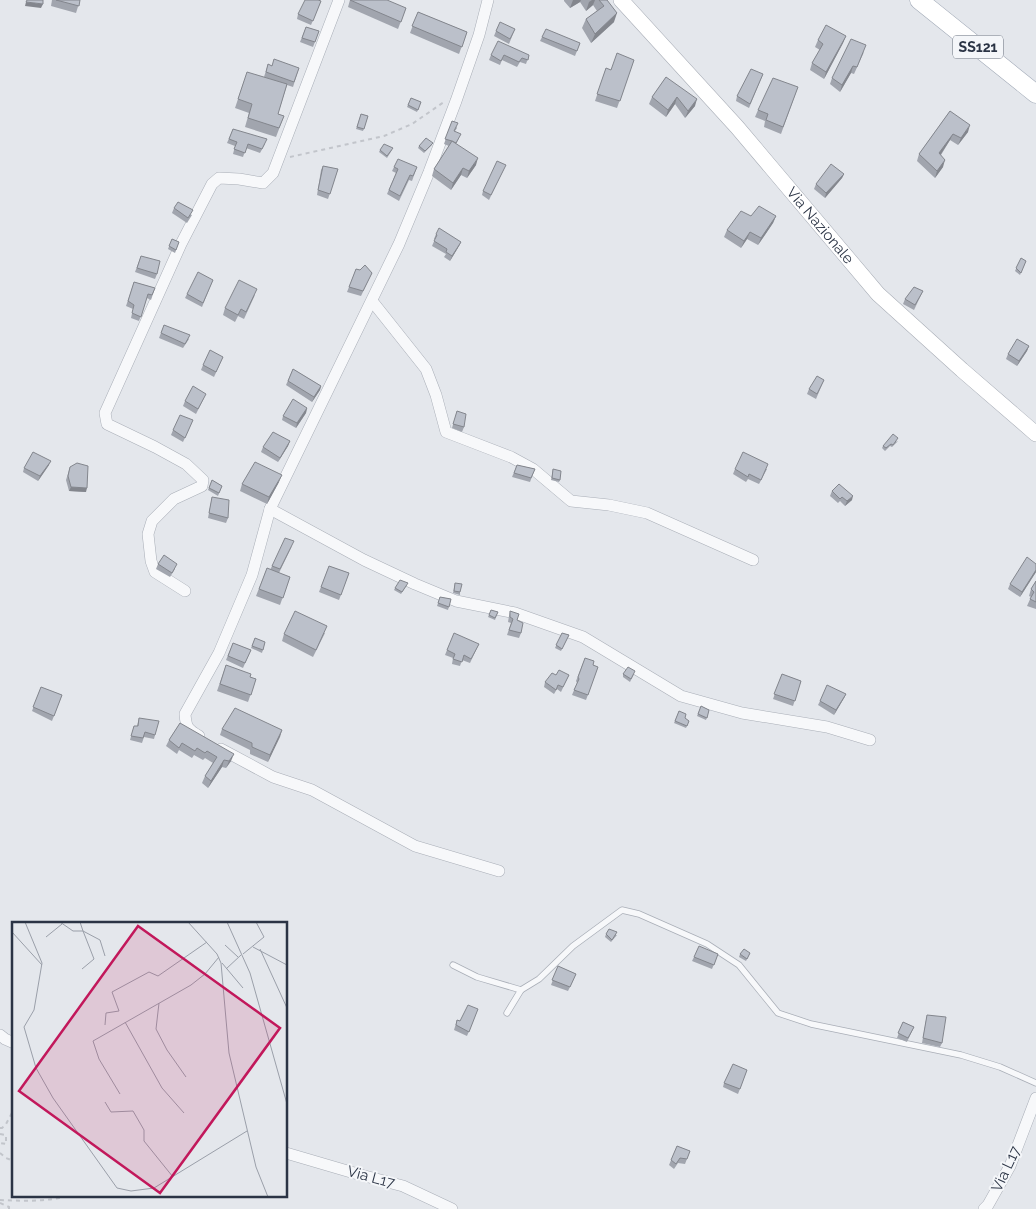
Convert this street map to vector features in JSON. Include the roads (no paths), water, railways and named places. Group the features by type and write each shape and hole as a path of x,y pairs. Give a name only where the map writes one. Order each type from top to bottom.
{"main road":[{"name":"Via Nazionale","path":"621,0 737,127 878,294 1036,434"},
{"name":"SS121","path":"919,0 1036,94"}],"street":[{"path":"185,591 155,572 150,561 148,534 152,521 174,498 202,486 203,480 186,464 107,424 104,413 181,244 212,184 219,178 263,183 273,173 339,0"},
{"path":"488,0 479,35 456,101 399,244 270,509 252,575 219,653 185,714 186,724 190,731 237,759 273,777 312,790 415,846 499,870"},
{"path":"372,300 426,369 436,395 446,432 511,457 533,469 571,501 609,505 647,513 753,560"},
{"path":"270,509 364,560 456,601 515,613 583,637 681,696 742,713 827,727 870,740"},
{"path":"0,1035 12,1042"},
{"name":"Via L17","path":"984,1209 1010,1166 1036,1098"},
{"name":"Via L17","path":"288,1154 403,1186 452,1209"}],"lane":[{"path":"507,1013 522,990 539,978 573,946 622,910 639,914 707,944 739,965 778,1012 812,1024 961,1055 1000,1067 1036,1083"},
{"path":"453,965 477,977 522,990"}]}
